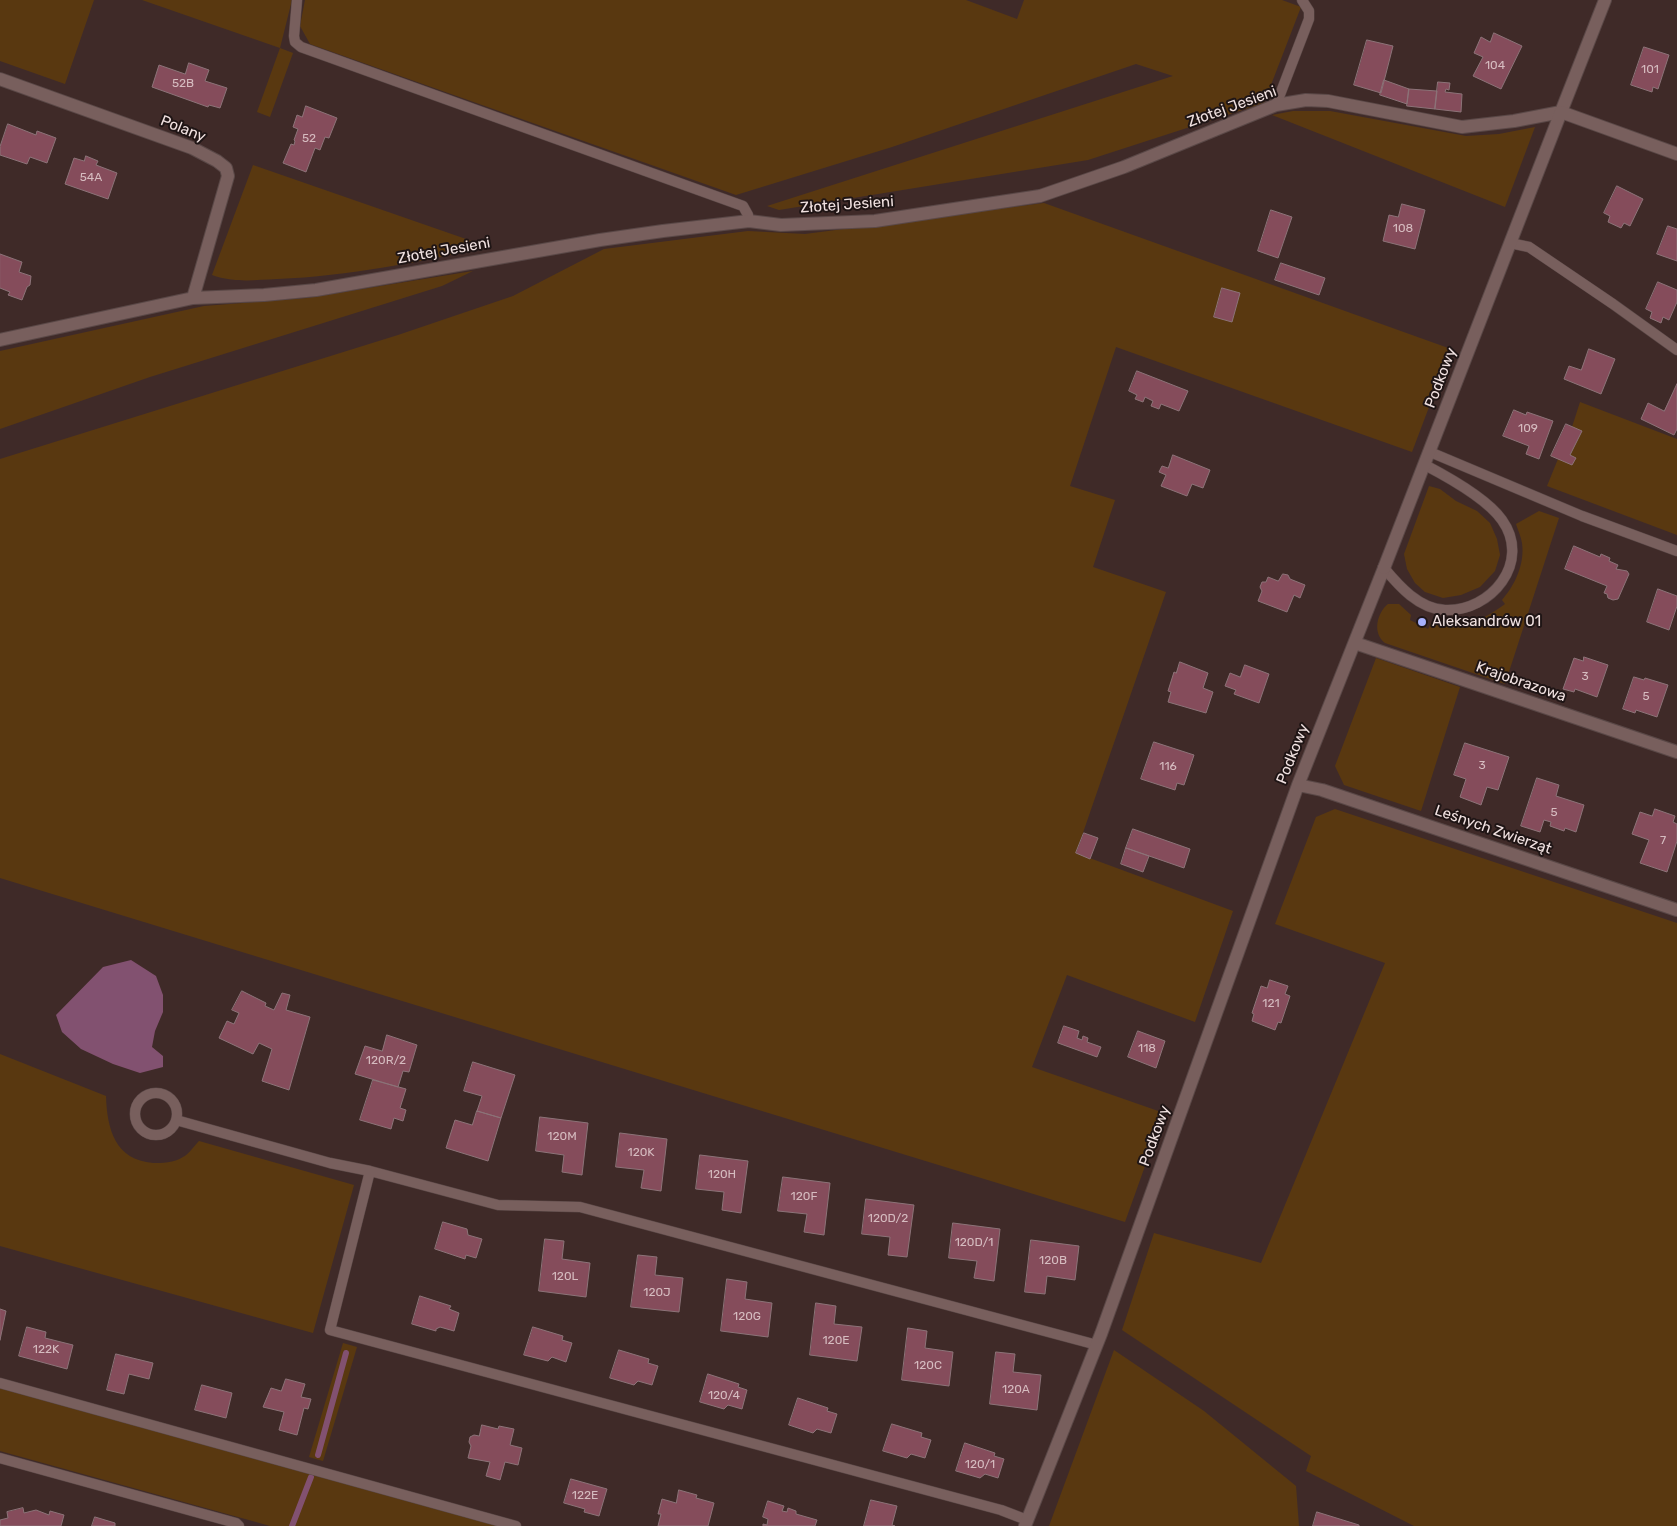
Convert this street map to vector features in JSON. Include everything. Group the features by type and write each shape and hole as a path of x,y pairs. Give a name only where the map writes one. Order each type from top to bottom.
{"street":[{"name":"Podkowy","path":"1026,1523 1097,1345 1298,785 1425,465 1605,0"},
{"name":"Polany","path":"0,79 192,148 226,168 228,176 193,298"},
{"name":"Złotej Jesieni","path":"0,340 193,298 264,295 316,290 600,240 663,231 749,221 781,225 875,221 1040,196 1124,167 1276,106 1306,100 1328,101 1462,127 1514,121 1561,112"},
{"path":"1561,112 1677,154"},
{"name":"Krajobrazowa","path":"1355,643 1677,752"},
{"name":"Leśnych Zwierząt","path":"1298,785 1322,790 1677,910"}],"lane":[{"path":"297,0 294,36 295,42 301,47 743,206 749,221"},
{"path":"1276,106 1309,19 1308,11 1302,0"},
{"path":"1510,242 1529,247 1677,350"},
{"path":"1430,452 1582,516 1677,552"},
{"path":"1384,568 1397,583 1418,601 1444,610 1471,607 1484,600 1499,586 1507,573 1513,547 1509,532 1502,520 1480,499 1456,482 1425,465"},
{"path":"159,1093 166,1096 176,1106 176,1120 174,1126 165,1133 159,1135 148,1133 142,1130 136,1120 136,1107 145,1096 159,1093"},
{"path":"176,1120 330,1163 370,1171 498,1205 580,1207 1097,1345"},
{"path":"370,1171 330,1330 992,1508 1026,1523"},
{"path":"0,1383 516,1526"},
{"path":"0,1458 236,1523 239,1526"}],"shaded area":[{"path":"0,0 94,0 65,84 0,61"},
{"path":"142,0 292,0 280,48"},
{"path":"305,0 966,0 1017,19 1024,0 1282,0 1301,7 1264,103 1088,160 779,210 767,206 1173,76 1136,64 892,147 736,195 310,44 300,26"},
{"path":"280,48 293,53 270,117 257,112"},
{"path":"1293,111 1330,111 1466,136 1499,134 1535,127 1505,207 1272,115"},
{"path":"253,165 489,247 410,263 331,275 244,280 220,278 212,275"},
{"path":"1044,203 1451,349 1412,452 1116,347 1070,486 1115,500 1093,567 1166,592 1076,853 1233,911 1195,1022 1067,975 1032,1067 1164,1113 1125,1222 0,878 0,459 398,335 513,296 604,249 748,231 805,234"},
{"path":"473,271 442,286 150,377 0,429 0,351 204,306 307,298"},
{"path":"1580,402 1677,439 1677,535 1547,486 1558,459 1551,456 1572,427"},
{"path":"1429,486 1440,489 1456,501 1477,511 1490,523 1497,539 1500,555 1495,571 1480,587 1461,595 1443,598 1425,592 1415,583 1407,569 1404,554"},
{"path":"1539,511 1559,518 1505,684 1385,643 1381,639 1378,634 1377,623 1381,612 1388,604 1399,604 1411,615 1410,620 1428,629 1431,623 1462,624 1478,620 1505,604 1502,600 1515,581 1522,559 1522,543 1516,524"},
{"path":"1376,658 1460,687 1421,811 1344,785 1335,766"},
{"path":"1335,809 1677,923 1677,1526 1414,1526 1306,1471 1311,1456 1122,1330 1154,1233 1261,1263 1385,963 1275,924 1316,817"},
{"path":"131,960 156,976 163,995 163,1012 155,1031 152,1047 163,1056 163,1067 140,1073 113,1064 81,1049 62,1032 56,1015 103,967"},
{"path":"0,1054 106,1096 108,1120 116,1141 130,1156 140,1161 157,1163 176,1160 187,1154 199,1141 354,1185 313,1333 0,1246"},
{"path":"343,1343 357,1347 323,1461 309,1457"},
{"path":"1114,1350 1204,1411 1296,1486 1299,1526 1049,1526"},
{"path":"0,1388 502,1526 270,1526 0,1451"}],"building":[{"path":"1494,33 1522,46 1501,89 1473,76 1483,57 1474,53 1481,37 1490,42"},
{"path":"1367,40 1393,46 1381,93 1354,85"},
{"path":"1644,47 1669,55 1658,89 1653,87 1652,92 1631,85"},
{"path":"189,63 209,70 205,81 227,88 220,108 209,105 208,107 152,87 159,65 185,74"},
{"path":"1384,80 1409,89 1407,104 1380,95"},
{"path":"1438,82 1450,83 1449,90 1446,89 1445,92 1462,94 1461,112 1435,109"},
{"path":"1409,89 1437,91 1435,109 1407,106"},
{"path":"306,106 337,118 329,138 325,137 320,150 315,148 306,172 283,163 291,144 294,145 298,129 293,127 297,115 302,117"},
{"path":"8,124 36,135 37,131 56,138 47,163 30,157 27,164 0,155 0,147"},
{"path":"86,156 98,161 96,165 117,173 108,199 65,184 74,158 84,161"},
{"path":"1617,186 1643,199 1630,226 1624,223 1621,228 1608,222 1610,216 1604,213"},
{"path":"1402,204 1425,210 1415,249 1383,241 1389,215 1398,217"},
{"path":"1271,210 1292,217 1278,258 1258,251"},
{"path":"1668,226 1677,229 1677,261 1657,254"},
{"path":"0,254 22,262 19,272 31,276 30,285 27,287 22,300 8,295 10,292 0,288"},
{"path":"1281,263 1325,278 1319,295 1275,280"},
{"path":"1658,282 1677,290 1677,302 1669,320 1663,317 1661,323 1650,318 1652,312 1646,309"},
{"path":"1222,288 1240,293 1232,322 1214,317"},
{"path":"1589,349 1615,359 1601,394 1564,379 1569,366 1581,370"},
{"path":"1137,371 1188,391 1179,411 1161,404 1159,409 1151,406 1153,401 1145,397 1143,402 1135,399 1137,395 1129,391"},
{"path":"1677,384 1677,429 1674,435 1641,419 1648,403 1664,411"},
{"path":"1514,410 1526,415 1527,412 1553,421 1539,459 1526,454 1529,446 1503,436"},
{"path":"1566,424 1582,431 1570,455 1576,458 1572,465 1551,456"},
{"path":"1173,455 1210,470 1203,488 1192,484 1187,496 1161,486 1166,475 1159,472 1162,466 1168,468"},
{"path":"1574,546 1600,557 1601,554 1610,558 1609,561 1618,565 1616,569 1627,571 1629,574 1618,599 1608,598 1607,594 1604,593 1607,586 1565,569"},
{"path":"1283,574 1305,585 1300,598 1294,595 1287,612 1258,601 1262,591 1260,587 1262,582 1266,582 1268,577 1278,581"},
{"path":"1658,589 1677,596 1677,606 1669,630 1647,622"},
{"path":"1584,657 1608,665 1597,697 1575,689 1574,692 1563,689 1574,658 1583,661"},
{"path":"1180,662 1208,673 1203,688 1213,692 1206,713 1168,702 1171,692 1168,691 1174,672 1176,673"},
{"path":"1245,665 1269,674 1259,703 1234,694 1236,690 1225,686 1230,673 1240,677"},
{"path":"1634,677 1644,680 1645,678 1668,685 1657,717 1636,710 1635,713 1623,709"},
{"path":"1154,742 1194,755 1184,785 1177,783 1175,790 1141,779"},
{"path":"1465,743 1509,757 1498,790 1487,787 1481,805 1460,797 1466,779 1454,775"},
{"path":"1537,778 1559,785 1556,796 1584,805 1576,832 1565,828 1564,831 1550,826 1551,822 1544,820 1540,832 1521,826"},
{"path":"1655,809 1675,816 1673,822 1677,824 1677,841 1667,872 1640,863 1649,840 1632,834 1640,812 1652,816"},
{"path":"1133,829 1190,849 1184,868 1126,848"},
{"path":"1084,833 1098,838 1090,859 1076,853"},
{"path":"1126,848 1149,856 1143,872 1121,864"},
{"path":"1270,980 1288,986 1285,994 1290,996 1281,1023 1278,1022 1275,1030 1252,1021 1254,1014 1252,1013 1261,986 1267,988"},
{"path":"242,991 266,1003 265,1006 274,1010 282,993 290,995 286,1010 310,1017 289,1090 262,1081 272,1049 259,1043 253,1054 219,1038 227,1021 234,1024 239,1013 232,1010"},
{"path":"1064,1026 1079,1031 1077,1038 1082,1040 1083,1036 1088,1038 1087,1042 1101,1047 1097,1057 1058,1043"},
{"path":"1138,1031 1165,1041 1156,1068 1128,1057"},
{"path":"387,1035 417,1045 409,1072 403,1071 398,1087 355,1074 365,1046 382,1051"},
{"path":"473,1062 515,1075 501,1118 477,1111 482,1096 464,1091"},
{"path":"373,1080 406,1089 400,1108 406,1110 403,1121 394,1118 391,1129 360,1120"},
{"path":"477,1111 501,1118 488,1161 446,1148 455,1120 472,1125"},
{"path":"540,1117 588,1123 582,1175 562,1172 564,1155 536,1151"},
{"path":"620,1133 667,1139 661,1191 641,1188 644,1170 616,1167"},
{"path":"700,1155 748,1161 741,1213 722,1210 724,1192 696,1189"},
{"path":"783,1177 830,1183 824,1235 804,1232 807,1214 778,1211"},
{"path":"866,1199 914,1205 907,1257 888,1255 890,1237 862,1234"},
{"path":"443,1222 467,1229 468,1235 482,1239 476,1258 466,1255 465,1259 435,1249"},
{"path":"953,1223 1000,1229 994,1281 974,1278 977,1261 949,1258"},
{"path":"545,1239 564,1241 562,1259 590,1263 586,1297 539,1291"},
{"path":"1031,1240 1079,1246 1075,1280 1047,1276 1045,1294 1025,1292"},
{"path":"638,1255 657,1257 655,1275 683,1278 679,1312 631,1307"},
{"path":"727,1279 747,1282 745,1299 772,1303 768,1337 721,1331"},
{"path":"420,1296 451,1306 449,1309 459,1313 454,1331 440,1327 436,1331 412,1324"},
{"path":"816,1303 836,1306 834,1324 862,1327 857,1361 810,1355"},
{"path":"0,1309 6,1311 0,1340"},
{"path":"27,1327 46,1332 45,1338 73,1345 67,1369 19,1356"},
{"path":"533,1327 563,1336 562,1340 572,1343 566,1362 552,1357 548,1361 524,1355"},
{"path":"908,1328 927,1331 925,1348 953,1352 949,1386 902,1380"},
{"path":"619,1350 649,1359 648,1363 658,1366 652,1385 638,1381 634,1385 610,1378"},
{"path":"996,1352 1015,1354 1013,1372 1041,1375 1037,1410 990,1404"},
{"path":"116,1354 153,1363 149,1379 129,1374 124,1394 107,1390"},
{"path":"708,1374 739,1384 738,1387 747,1390 742,1409 728,1405 724,1409 700,1402"},
{"path":"286,1379 305,1384 301,1397 311,1399 308,1409 304,1408 297,1435 279,1430 284,1412 263,1407 271,1388 281,1391"},
{"path":"202,1385 232,1393 226,1418 195,1410"},
{"path":"798,1398 828,1408 827,1411 837,1414 831,1433 817,1429 813,1433 789,1425"},
{"path":"892,1424 922,1433 921,1437 931,1440 925,1458 911,1454 907,1458 883,1451"},
{"path":"482,1425 498,1429 499,1426 514,1429 510,1445 522,1448 518,1465 505,1462 500,1480 486,1476 490,1462 468,1458 471,1446 469,1442 470,1437 474,1435 479,1436"},
{"path":"965,1443 995,1453 994,1456 1004,1459 998,1478 985,1474 980,1478 956,1471"},
{"path":"571,1479 607,1489 599,1516 584,1512 585,1509 564,1503"},
{"path":"679,1490 697,1495 696,1498 714,1503 708,1526 658,1526 661,1514 658,1514 662,1499 676,1503"},
{"path":"871,1500 897,1506 892,1525 895,1526 864,1526"},
{"path":"768,1501 784,1506 782,1511 787,1512 788,1508 796,1511 796,1514 817,1520 815,1526 763,1526 763,1524 767,1525 768,1519 763,1517"},
{"path":"23,1508 24,1513 36,1510 49,1515 50,1511 64,1515 61,1526 0,1526 0,1520 8,1518 7,1512"},
{"path":"1317,1512 1359,1525 1359,1526 1313,1526"},
{"path":"95,1517 115,1523 115,1526 92,1526"}],"waterway":[{"path":"318,1455 346,1353"},
{"path":"292,1526 311,1477"}],"place":[{"name":"Aleksandrów 01","path":"1422,622"}]}
